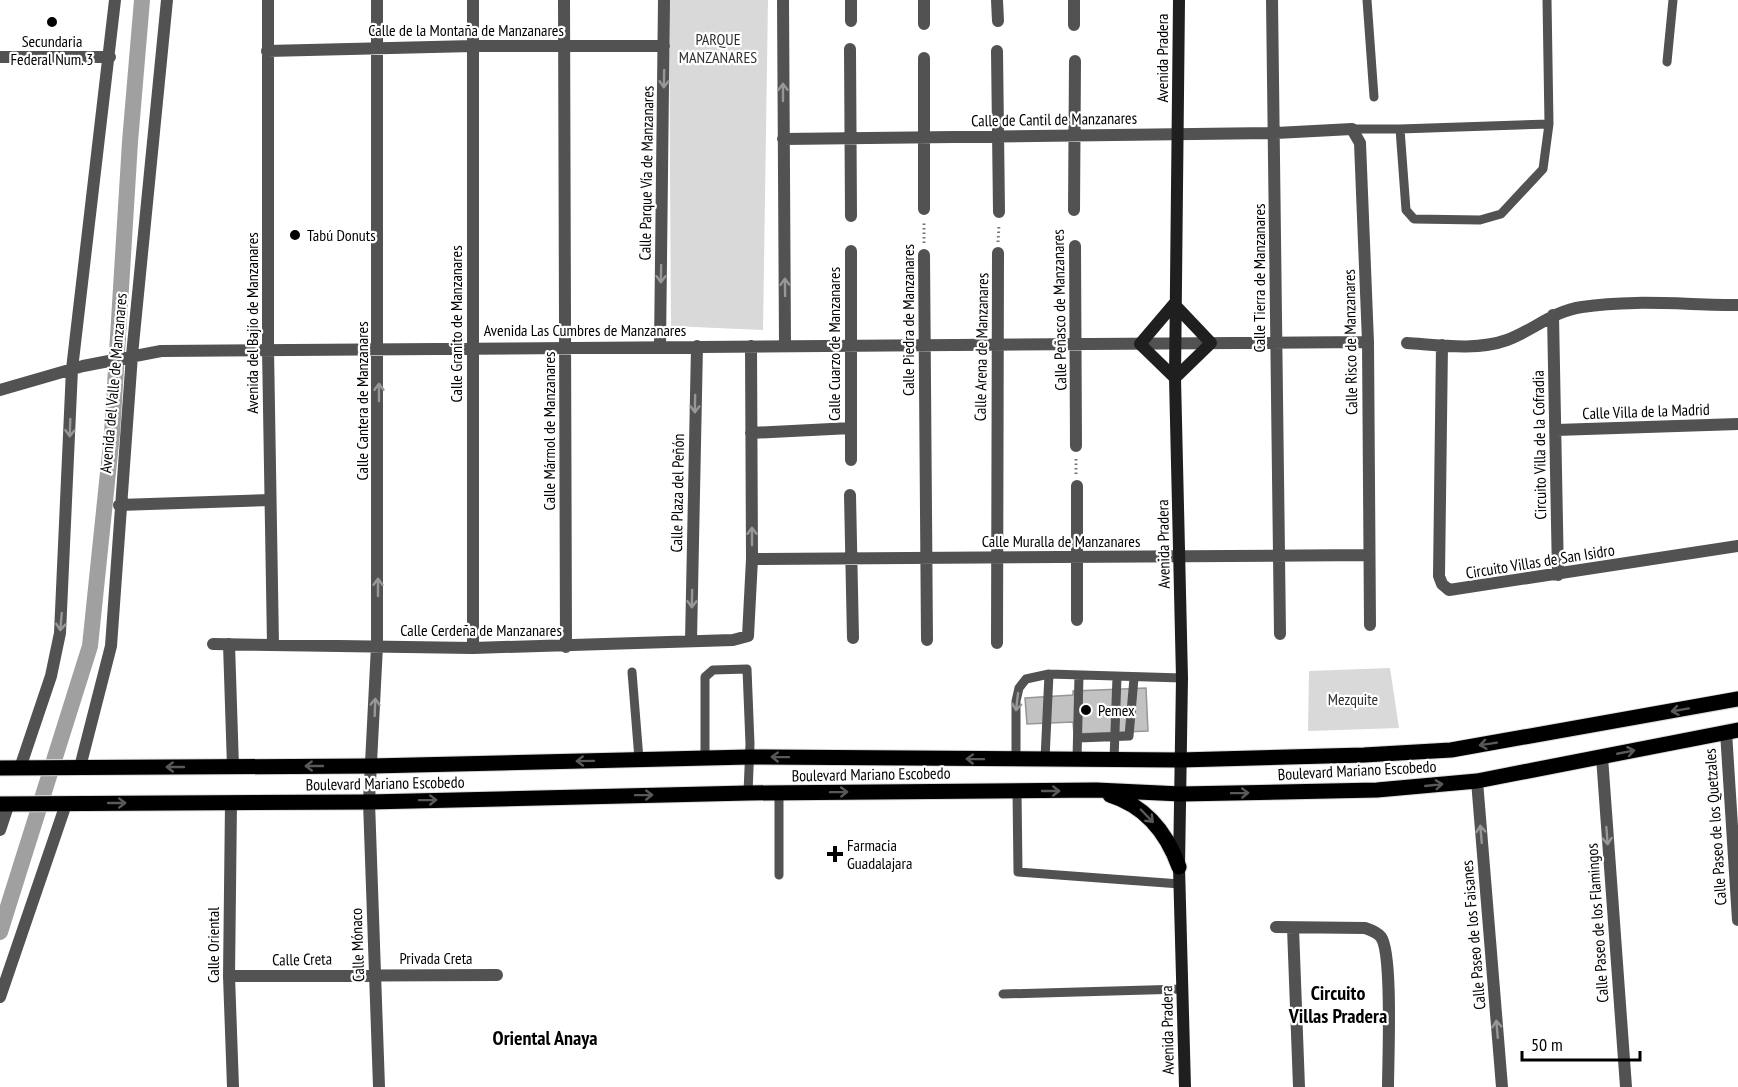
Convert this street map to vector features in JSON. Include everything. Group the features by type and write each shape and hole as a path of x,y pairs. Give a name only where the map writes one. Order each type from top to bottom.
{"main road":[{"name":"Boulevard Mariano Escobedo","path":"0,768 372,766 749,757 1180,760 1374,755 1451,750 1738,699"},
{"name":"Boulevard Mariano Escobedo","path":"9,804 369,801 748,793 1096,790 1181,794 1377,790 1477,781 1732,731"},
{"path":"1096,790 1123,799 1141,809 1167,841 1179,867"}],"street":[{"path":"26,767 51,676 60,633 78,368 115,0"},
{"name":"Avenida del Valle de Manzanares","path":"74,766 111,646 129,355 167,0"},
{"name":"Avenida del Bajío de Manzanares","path":"268,0 268,349 273,645"},
{"name":"Calle Cantera de Manzanares","path":"369,801 377,646 379,349 377,0"},
{"name":"Calle Granito de Manzanares","path":"473,0 473,648"},
{"name":"Calle Mármol de Manzanares","path":"564,0 566,646"},
{"name":"Calle Parque Vía de Manzanares","path":"660,347 664,0"},
{"path":"783,0 785,346"},
{"path":"851,0 851,21"},
{"path":"924,0 924,24"},
{"path":"997,0 998,21"},
{"path":"1074,0 1074,25"},
{"name":"Avenida Pradera","path":"1179,0 1179,133 1174,304 1182,678 1179,867 1185,1087"},
{"name":"Calle Tierra de Manzanares","path":"1272,0 1276,133 1275,343 1280,634"},
{"name":"Calle de la Montaña de Manzanares","path":"267,51 378,47 664,46"},
{"path":"850,49 851,216"},
{"path":"997,51 996,137 999,212"},
{"path":"0,57 110,57"},
{"path":"924,58 924,209"},
{"name":"Calle Peñasco de Manzanares","path":"1074,210 1075,61"},
{"name":"Calle de Cantil de Manzanares","path":"783,139 1276,133 1358,129"},
{"name":"Calle Risco de Manzanares","path":"1358,129 1368,342 1370,626"},
{"name":"Calle Peñasco de Manzanares","path":"1075,246 1076,446"},
{"name":"Calle Cuarzo de Manzanares","path":"851,251 851,460"},
{"name":"Calle Arena de Manzanares","path":"997,643 998,253"},
{"name":"Calle Piedra de Manzanares","path":"924,255 927,640"},
{"path":"1174,304 1211,343 1175,378 1140,344 1174,304"},
{"path":"1407,343 1491,344 1507,340 1553,315 1602,305 1738,304"},
{"name":"Circuito Villa de la Cofradia","path":"1553,315 1558,575"},
{"name":"Avenida Las Cumbres de Manzanares","path":"0,390 129,355 161,351 565,346 1368,342"},
{"name":"Circuito Villas de San Isidro","path":"1442,345 1440,576 1442,584 1449,590 1738,546"},
{"name":"Calle Plaza del Peñón","path":"691,641 697,346"},
{"path":"751,346 752,559"},
{"name":"Calle Villa de la Madrid","path":"1556,430 1738,424"},
{"path":"751,433 851,428"},
{"path":"1077,486 1077,620"},
{"path":"850,495 853,638"},
{"path":"119,505 270,500"},
{"name":"Calle Muralla de Manzanares","path":"752,559 1369,555"},
{"name":"Calle Cerdeña de Manzanares","path":"213,644 473,648 733,640 748,636 752,559"},
{"path":"229,644 233,767"},
{"name":"Calle Paseo de los Quetzales","path":"1732,731 1738,920"},
{"name":"Calle Paseo de los Flamingos","path":"1602,757 1626,1087"},
{"name":"Calle Paseo de los Faisanes","path":"1477,781 1502,1087"},
{"name":"Calle Mónaco","path":"369,801 379,1087"},
{"name":"Calle Oriental","path":"231,803 229,976 233,1087"},
{"path":"0,830 9,804"},
{"path":"0,997 62,804"},
{"path":"1276,927 1365,928 1375,931 1382,938 1387,962 1388,1087"},
{"path":"1293,928 1299,1087"},
{"name":"Privada Creta","path":"375,975 497,975"},
{"name":"Calle Creta","path":"229,976 375,975"}],"lane":[{"path":"1367,0 1374,98"},
{"path":"1400,129 1406,210 1414,219 1480,220 1501,214 1543,169 1549,124 1547,0"},
{"path":"1667,62 1673,0"},
{"path":"1358,129 1549,124"},
{"path":"705,758 705,677 713,670 742,667 747,669 748,793"},
{"path":"632,672 639,759"},
{"path":"1016,759 1015,710 1019,688 1026,679 1048,674 1182,678"},
{"path":"1045,759 1048,674"},
{"path":"1077,759 1079,675"},
{"path":"1114,759 1117,677"},
{"path":"1079,738 1130,736 1134,678"},
{"path":"1017,791 1017,872 1180,884"},
{"path":"778,875 779,793"},
{"path":"1003,994 1183,989"}],"path":[{"name":"Calle Piedra de Manzanares","path":"924,209 924,255"},
{"name":"Calle Arena de Manzanares","path":"998,253 999,212"},
{"path":"1076,446 1077,486"}],"green space":[{"name":"PARQUE MANZANARES","path":"669,0 768,0 763,330 671,326"},
{"name":"Mezquite","path":"1390,668 1399,728 1308,731 1309,671"}],"building":[{"name":"Pemex","path":"1146,688 1148,731 1074,734 1073,722 1027,724 1025,698 1073,695 1073,691"}],"waterway":[{"path":"0,932 90,646 112,434 130,142 142,0"}],"place":[{"name":"Secundaria Federal Num. 3","path":"52,22"},
{"name":"Tabú Donuts","path":"295,235"},
{"name":"Pemex","path":"1086,710"},
{"name":"Farmacia Guadalajara","path":"835,854"}],"district":[{"name":"Circuito Villas Pradera","path":"1338,1004"},
{"name":"Oriental Anaya","path":"545,1038"}]}
